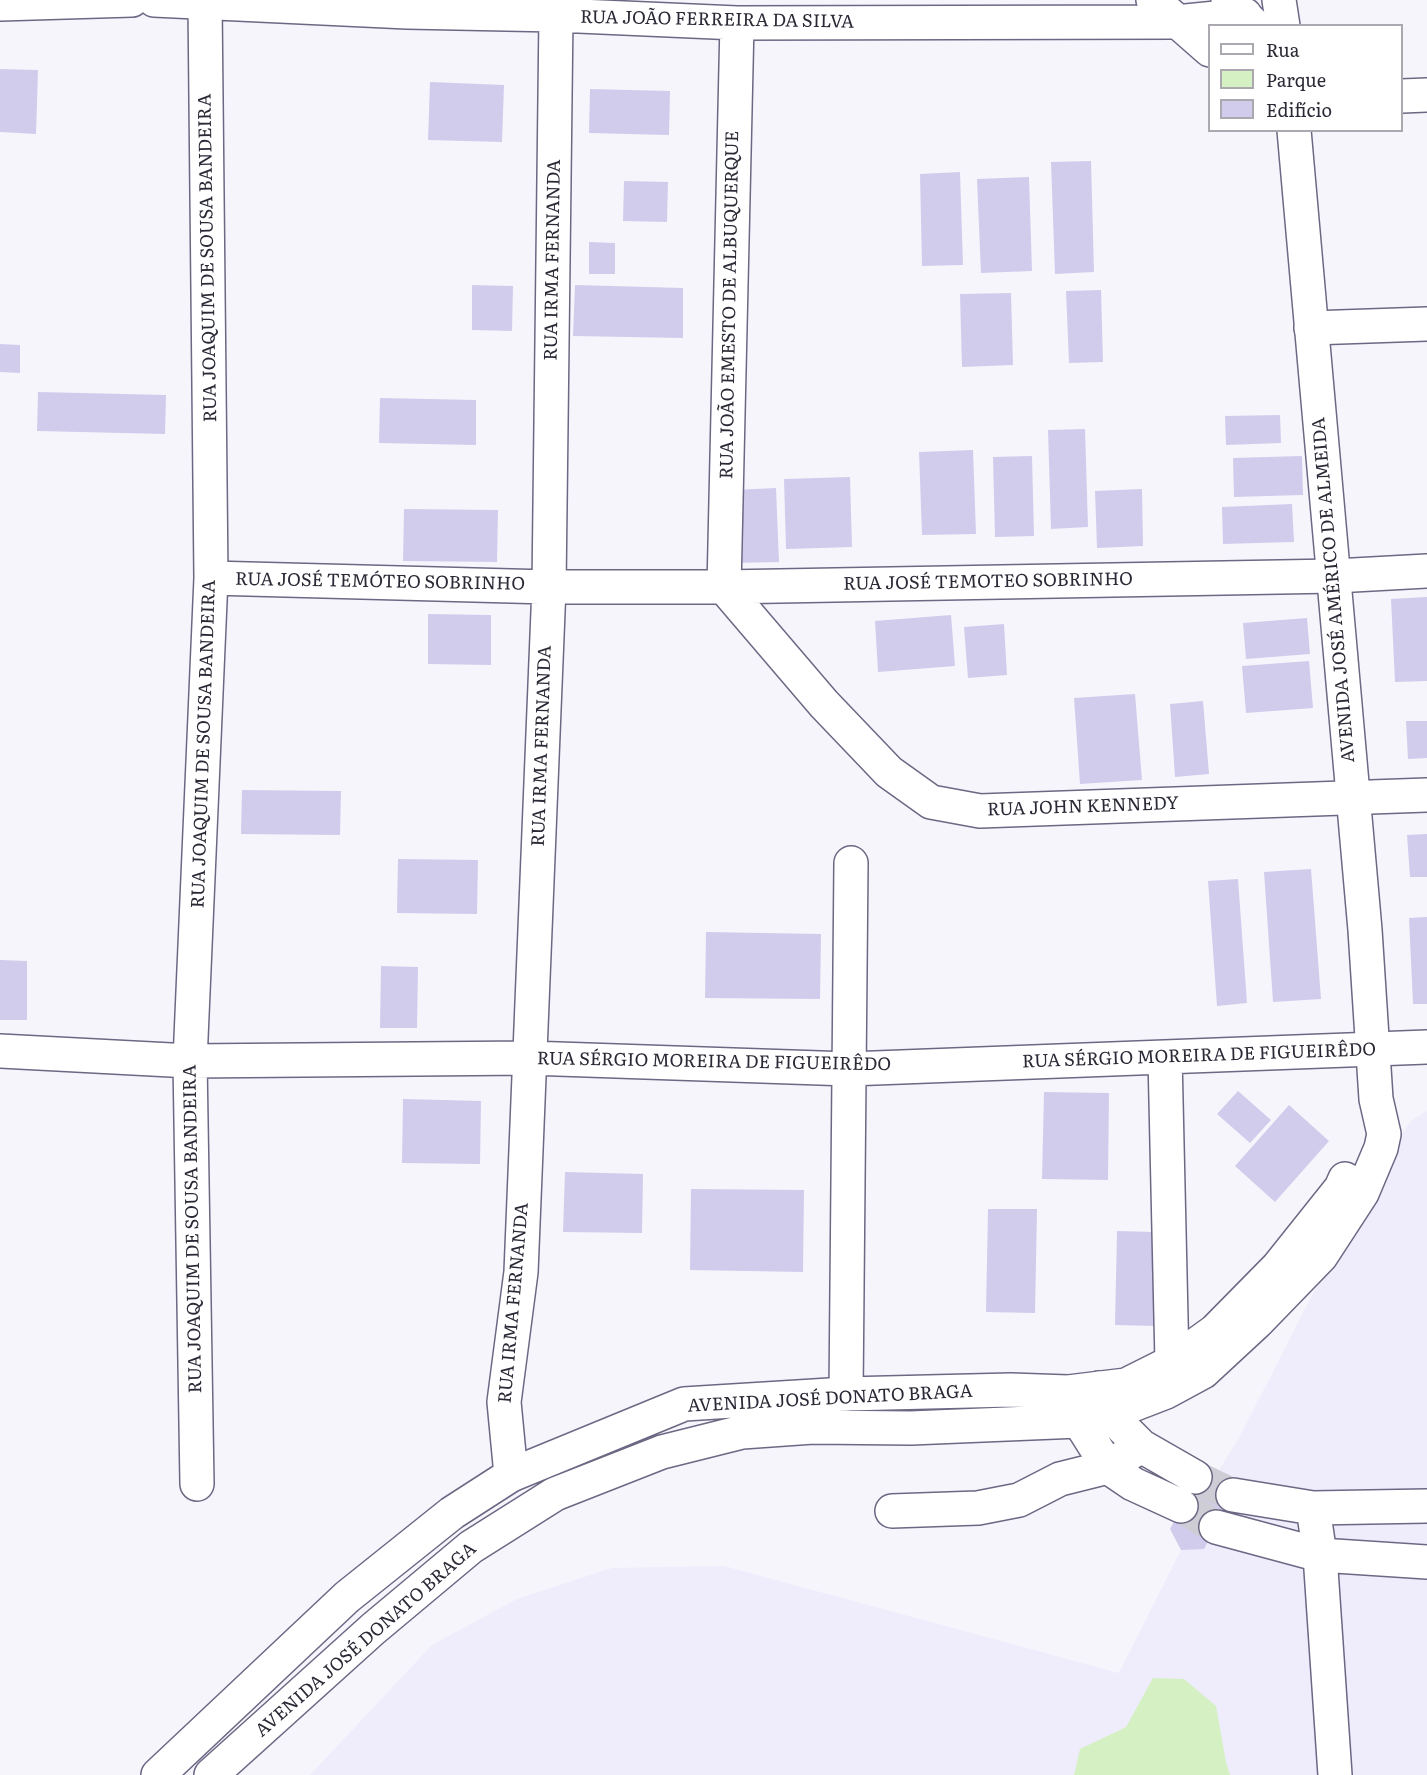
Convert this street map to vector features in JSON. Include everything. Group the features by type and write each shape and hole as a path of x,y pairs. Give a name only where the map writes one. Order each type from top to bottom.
{"street":[{"path":"0,4 132,0"},
{"name":"RUA JOÃO FERREIRA DA SILVA","path":"154,0 407,6 737,23 1164,11 1242,14"},
{"path":"1279,0 1283,24"},
{"name":"RUA JOAQUIM DE SOUSA BANDEIRA","path":"197,1484 190,1061 211,578 206,3"},
{"path":"1164,11 1208,49"},
{"name":"RUA IRMA FERNANDA","path":"511,1475 504,1402 521,1272 549,587 556,15"},
{"name":"RUA JOÃO EMESTO DE ALBUQUERQUE","path":"724,587 737,23"},
{"path":"1403,96 1427,95"},
{"name":"AVENIDA JOSÉ AMÉRICO DE ALMEIDA","path":"1294,132 1335,576 1373,1049"},
{"path":"1311,328 1427,324"},
{"name":"RUA JOSÉ TEMOTEO SOBRINHO","path":"549,587 724,587 1335,576 1427,571"},
{"name":"RUA JOSÉ TEMÓTEO SOBRINHO","path":"211,578 549,587"},
{"name":"RUA JOHN KENNEDY","path":"724,587 824,704 889,772 931,802 980,811 1427,795"},
{"path":"846,1394 850,863"},
{"name":"RUA SÉRGIO MOREIRA DE FIGUEIRÊDO","path":"0,1051 190,1061 529,1058 849,1069 1427,1047"},
{"name":"AVENIDA JOSÉ DONATO BRAGA","path":"211,1775 373,1629 471,1547 555,1494 662,1452 742,1432 813,1427 911,1428 1166,1392 1203,1372 1257,1322 1321,1256 1362,1193 1381,1148 1384,1134 1376,1099 1373,1049"},
{"path":"1165,1057 1172,1362"},
{"name":"AVENIDA JOSÉ DONATO BRAGA","path":"158,1775 346,1597 452,1513 511,1475 684,1404 846,1394 1011,1390 1089,1404 1172,1362 1215,1331 1278,1267 1341,1188 1366,1131 1376,1099"},
{"path":"1089,1404 1141,1446 1188,1492 1133,1484 1108,1467 1089,1404"},
{"path":"892,1511 978,1508 1019,1500 1060,1479 1108,1467 1141,1446"},
{"path":"1233,1495 1313,1508 1427,1506"},
{"path":"1313,1508 1320,1555 1335,1775"},
{"path":"1216,1527 1320,1555 1427,1562"}],"shaded area":[{"path":"1427,1111 1427,1775 310,1775 432,1645 517,1599 612,1568 724,1566 1119,1673 1198,1516 1217,1473 1238,1440 1367,1188 1411,1121"}],"green space":[{"path":"1153,1678 1184,1679 1216,1706 1230,1775 1074,1775 1080,1749 1126,1727"}],"building":[{"path":"0,69 38,70 36,134 0,132"},
{"path":"430,82 504,85 502,142 428,140"},
{"path":"590,89 670,91 669,135 589,133"},
{"path":"1091,161 1094,272 1055,274 1051,162"},
{"path":"960,172 963,265 922,266 920,174"},
{"path":"1029,177 1032,271 981,273 977,179"},
{"path":"624,181 668,182 667,222 623,221"},
{"path":"589,242 615,243 615,274 589,274"},
{"path":"472,285 513,286 512,331 472,330"},
{"path":"575,285 683,288 683,338 573,336"},
{"path":"1101,290 1103,362 1069,363 1066,291"},
{"path":"1011,293 1013,365 962,367 960,294"},
{"path":"0,344 20,345 20,373 0,372"},
{"path":"38,392 166,395 165,434 37,431"},
{"path":"380,398 476,400 476,445 379,443"},
{"path":"1280,415 1281,443 1226,445 1225,416"},
{"path":"1085,429 1088,527 1051,529 1048,430"},
{"path":"973,450 976,534 922,535 919,452"},
{"path":"1032,456 1034,536 995,537 993,457"},
{"path":"1302,456 1303,495 1234,497 1233,458"},
{"path":"850,477 852,547 786,549 784,479"},
{"path":"776,488 779,562 735,563 733,490"},
{"path":"1142,489 1143,546 1097,548 1095,491"},
{"path":"1292,504 1294,542 1223,544 1222,507"},
{"path":"404,509 498,510 497,562 403,561"},
{"path":"1427,597 1427,681 1395,682 1391,599"},
{"path":"428,614 491,615 491,665 428,664"},
{"path":"951,615 955,666 878,672 875,621"},
{"path":"1307,618 1310,654 1246,659 1243,623"},
{"path":"1004,624 1007,675 968,678 964,627"},
{"path":"1309,661 1313,708 1246,713 1242,666"},
{"path":"1135,694 1142,780 1080,784 1074,698"},
{"path":"1203,701 1209,774 1175,777 1170,704"},
{"path":"1406,721 1427,721 1427,758 1408,759"},
{"path":"242,790 341,791 340,835 241,834"},
{"path":"1427,834 1427,877 1410,877 1407,835"},
{"path":"398,859 478,860 477,914 397,913"},
{"path":"1311,869 1321,999 1273,1002 1264,872"},
{"path":"1238,879 1247,1003 1217,1006 1208,881"},
{"path":"1427,917 1427,1004 1413,1004 1409,918"},
{"path":"706,932 821,934 820,999 705,998"},
{"path":"0,960 27,961 27,1020 0,1020"},
{"path":"381,966 418,967 417,1028 380,1028"},
{"path":"1238,1091 1271,1120 1250,1143 1217,1114"},
{"path":"1044,1092 1109,1093 1108,1180 1042,1179"},
{"path":"403,1099 481,1101 480,1164 402,1163"},
{"path":"1289,1105 1329,1141 1275,1202 1235,1166"},
{"path":"565,1172 643,1174 642,1233 563,1232"},
{"path":"691,1189 804,1190 803,1272 690,1270"},
{"path":"988,1209 1037,1209 1035,1313 986,1312"},
{"path":"1117,1231 1155,1232 1154,1326 1115,1325"},
{"path":"1199,1473 1217,1473 1235,1489 1204,1549 1181,1550 1170,1529"}],"tunnel":[{"path":"1195,1477 1233,1495"},
{"path":"1181,1506 1216,1527"}]}
